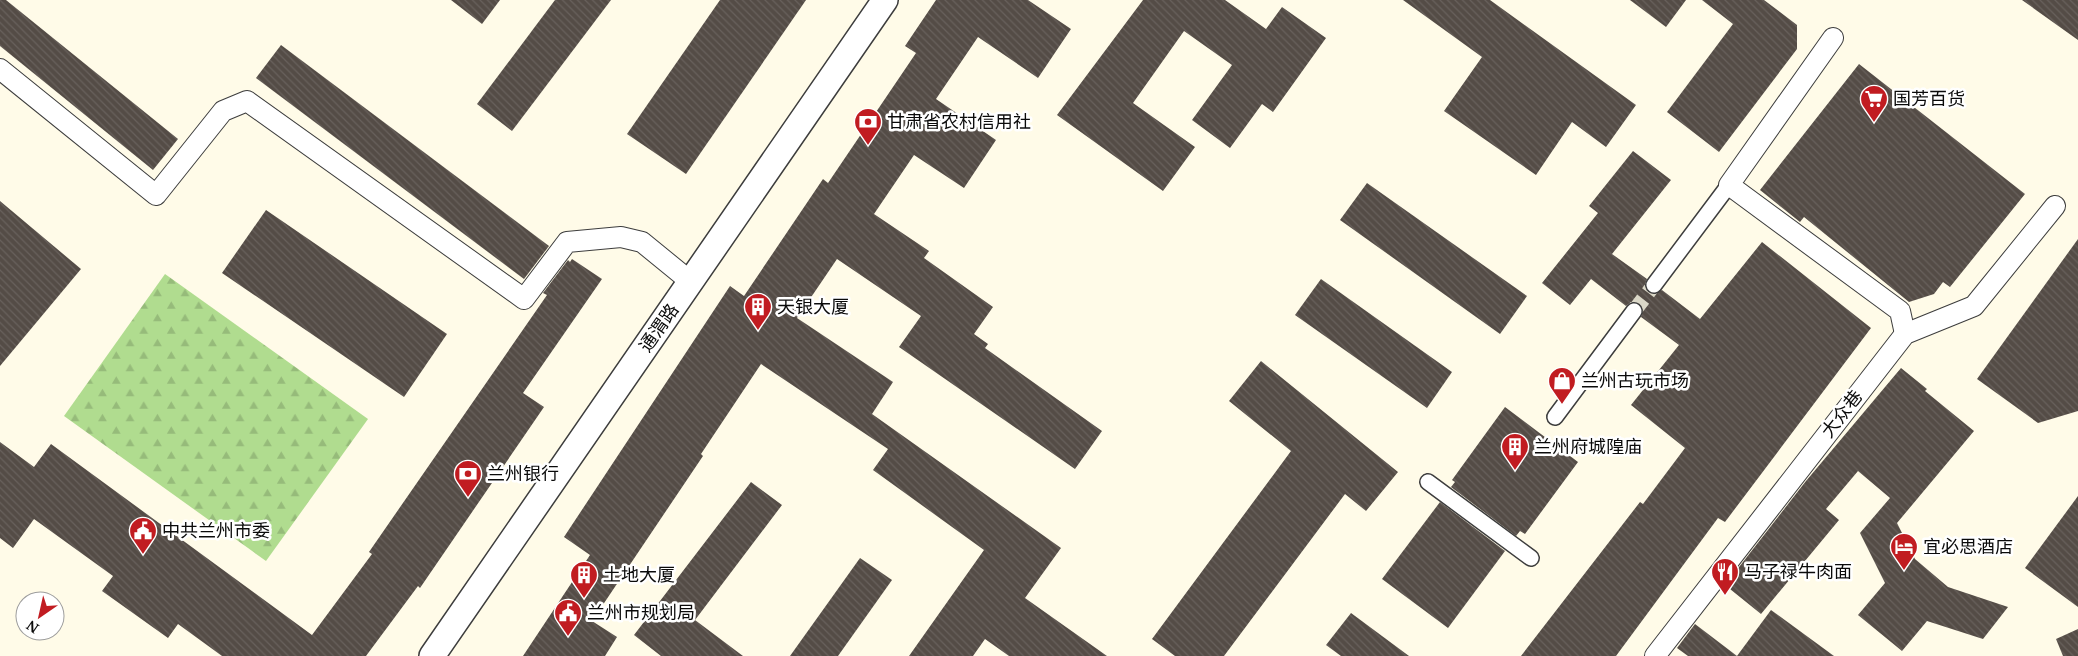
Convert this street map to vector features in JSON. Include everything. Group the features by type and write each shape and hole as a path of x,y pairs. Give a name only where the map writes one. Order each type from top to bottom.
{"street":[{"name":"通渭路","path":"432,656 885,0"},
{"path":"1654,285 1729,185 1833,38"},
{"path":"0,69 156,195 223,111 247,101 524,299 567,242 621,237 642,242 691,282"},
{"path":"1729,185 1900,311 1905,334 1974,306 2055,206"},
{"path":"1555,417 1634,311"},
{"name":"大众巷","path":"1658,655 1905,334"},
{"path":"1428,482 1531,558"}],"green space":[{"path":"165,274 368,419 266,561 64,416"}],"building":[{"path":"0,0 6,0 178,139 153,170 0,46"},
{"path":"451,0 500,0 482,24"},
{"path":"555,0 611,0 512,131 477,104"},
{"path":"720,0 806,0 686,174 627,134"},
{"path":"936,0 1028,0 1071,29 1038,78 978,37 936,99 996,140 964,188 914,155 874,214 929,251 924,258 993,307 974,334 988,344 985,348 1102,431 1075,469 899,347 921,316 837,259 797,318 893,382 872,414 1061,548 1025,598 1107,656 1009,656 985,639 973,656 909,656 984,550 873,470 888,449 761,364 701,454 703,456 592,621 617,637 605,656 523,656 590,555 564,537 730,286 744,296 823,179 828,183 916,53 905,46"},
{"path":"1143,0 1225,0 1266,29 1282,7 1326,38 1273,112 1262,104 1230,148 1192,120 1232,65 1184,31 1133,103 1195,147 1163,191 1057,115"},
{"path":"1403,0 1490,0 1636,105 1606,147 1572,122 1536,175 1444,111 1482,57"},
{"path":"1630,0 1686,0 1666,27"},
{"path":"1702,0 1764,0 1797,25 1797,49 1719,152 1667,112 1733,24"},
{"path":"2022,0 2078,0 2078,40"},
{"path":"281,45 549,246 524,279 256,78"},
{"name":"国芳百货","path":"1859,64 2025,194 1950,287 1943,282 1934,294 1909,302 1804,217 1800,222 1760,190"},
{"path":"1633,151 1671,180 1612,254 1647,279 1645,284 1648,292 1653,294 1662,290 1700,319 1762,242 1871,328 1725,522 1718,518 1616,656 1521,656 1640,502 1643,504 1685,448 1631,405 1679,345 1641,317 1643,308 1639,303 1631,302 1626,306 1591,279 1570,305 1542,283 1598,213 1589,206"},
{"path":"1367,183 1527,296 1500,334 1340,220"},
{"path":"0,201 81,269 0,366"},
{"path":"266,210 447,334 404,397 222,273"},
{"path":"2078,239 2078,411 2038,423 1977,379"},
{"name":"中共兰州市委","path":"572,259 602,279 523,393 544,407 420,588 418,586 366,656 222,656 178,624 168,638 102,591 113,576 34,519 13,548 0,538 0,442 34,467 51,444 312,635 372,554 369,552 547,295 543,293 568,260 570,262"},
{"path":"1321,279 1452,372 1427,408 1295,315"},
{"path":"1261,361 1398,472 1366,511 1345,494 1224,656 1175,656 1152,639 1291,451 1229,401"},
{"path":"1901,368 1927,389 1925,391 1974,431 1897,523 1915,559 1948,587 2008,607 1983,639 1927,621 1902,651 1858,615 1885,583 1860,533 1890,498 1858,471 1826,509 1839,520 1761,614 1725,585 1806,481"},
{"name":"兰州府城隍庙","path":"1505,407 1578,462 1525,534 1520,531 1516,536 1451,487 1455,482 1452,480"},
{"path":"751,482 782,505 695,620 743,656 661,656 634,635"},
{"path":"2078,496 2078,607 2025,568"},
{"path":"1440,502 1505,551 1448,628 1382,579"},
{"path":"860,558 892,580 838,656 790,656"},
{"path":"1771,610 1834,656 1737,656"},
{"path":"1351,613 1409,656 1341,656 1326,645"},
{"path":"1695,624 1737,656 1688,656 1677,648"},
{"path":"2078,629 2078,656 2063,656 2056,639"}],"tunnel":[{"path":"1634,311 1654,285"}],"place":[{"name":"国芳百货","path":"1874,123"},
{"name":"甘肃省农村信用社","path":"868,146"},
{"name":"天银大厦","path":"758,331"},
{"name":"兰州古玩市场","path":"1562,405"},
{"name":"兰州府城隍庙","path":"1515,471"},
{"name":"兰州银行","path":"468,498"},
{"name":"中共兰州市委","path":"143,555"},
{"name":"宜必思酒店","path":"1904,571"},
{"name":"马子禄牛肉面","path":"1725,596"},
{"name":"土地大厦","path":"584,599"},
{"name":"兰州市规划局","path":"568,637"}]}
